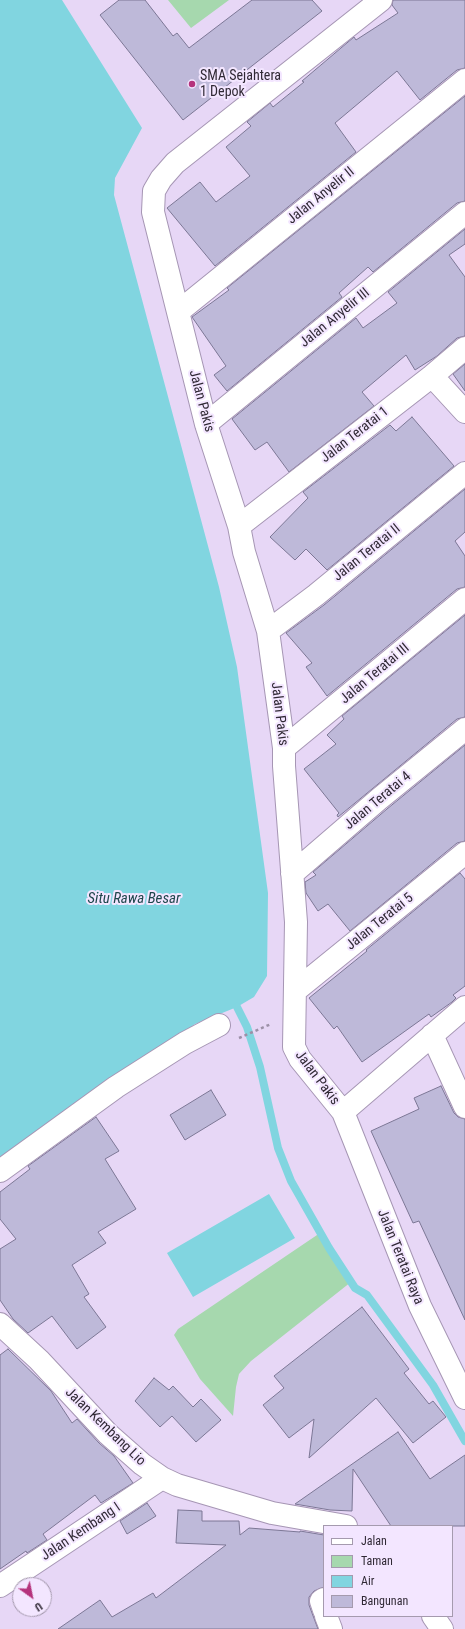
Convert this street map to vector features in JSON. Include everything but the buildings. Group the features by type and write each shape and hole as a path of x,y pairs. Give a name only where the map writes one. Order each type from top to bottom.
{"street":[{"name":"Jalan Pakis","path":"343,1112 300,1059 294,1048 296,922 284,766 284,748 268,631 244,552 239,526 206,424 153,212 154,191 161,179 175,163 381,0"},
{"name":"Jalan Anyelir II","path":"178,312 465,80"},
{"name":"Jalan Anyelir III","path":"206,424 465,213"},
{"name":"Jalan Teratai 1","path":"239,526 432,376 465,348"},
{"path":"432,376 465,412"},
{"name":"Jalan Teratai II","path":"268,631 316,595 465,474"},
{"name":"Jalan Teratai III","path":"284,748 465,599"},
{"name":"Jalan Teratai 4","path":"292,874 379,799 465,729"},
{"name":"Jalan Teratai 5","path":"295,991 465,853"},
{"path":"343,1112 465,1007"},
{"path":"0,1171 116,1087 185,1043 219,1025"},
{"path":"432,1035 465,1107"},
{"name":"Jalan Teratai Raya","path":"343,1112 420,1306 465,1398"},
{"name":"Jalan Kembang Lio","path":"4,1334 108,1434 142,1464 162,1478 177,1485 272,1513 340,1525"},
{"name":"Jalan Kembang I","path":"0,1586 162,1478"},
{"path":"326,1617 331,1629"},
{"path":"435,1617 442,1629"}],"path":[{"path":"241,1038 260,1029"}],"green space":[{"path":"168,0 229,0 191,28"},
{"path":"320,1233 351,1282 251,1361 239,1374 233,1416 200,1379 174,1335 178,1329"}],"water":[{"name":"Situ Rawa Besar","path":"0,0 62,0 142,128 115,178 114,195 219,587 237,667 268,893 267,976 254,997 237,1007 195,1024 0,1164"},
{"path":"269,1194 295,1238 193,1297 167,1253"}],"waterway":[{"path":"237,1007 247,1027 260,1067 278,1148 291,1181 329,1248 355,1288 367,1295 433,1385 465,1441"}],"place":[{"name":"SMA Sejahtera 1 Depok","path":"192,84"}]}
